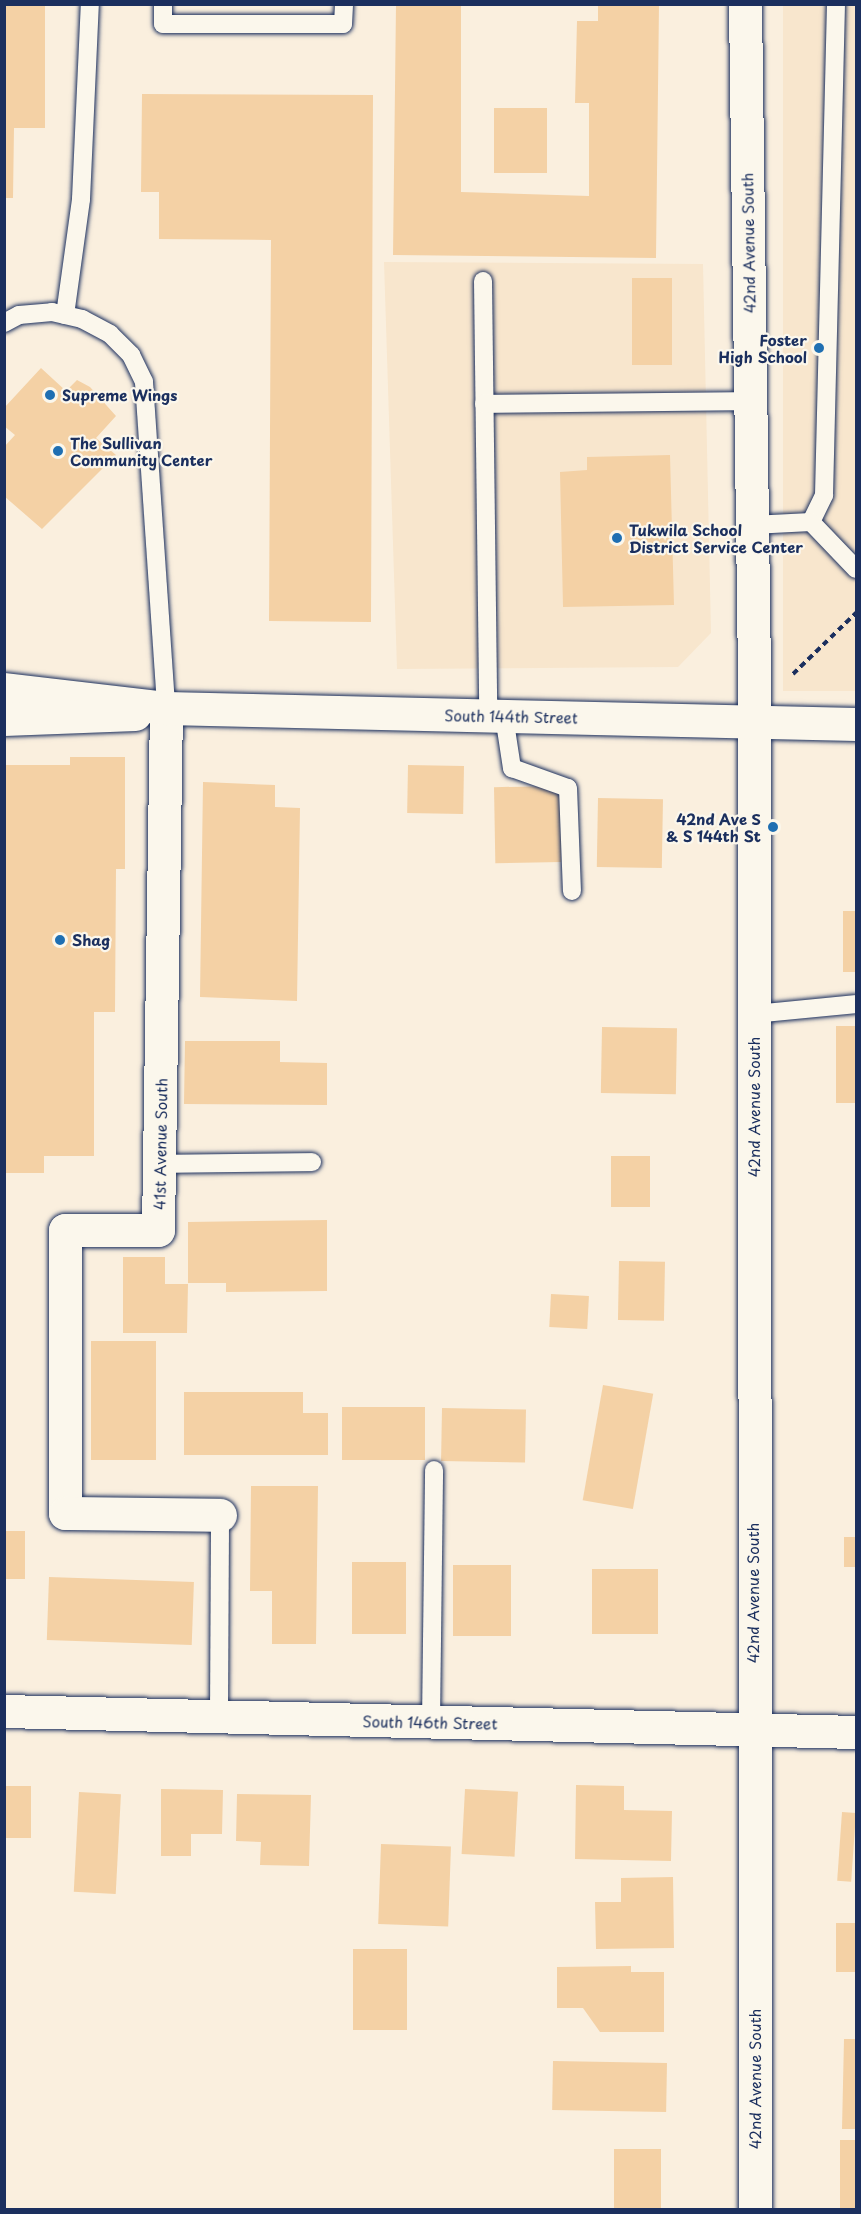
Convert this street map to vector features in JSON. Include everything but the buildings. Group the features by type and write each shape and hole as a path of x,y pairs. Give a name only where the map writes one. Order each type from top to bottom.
{"street":[{"name":"42nd Avenue South","path":"745,4 753,722 755,2210"},
{"name":"South 144th Street","path":"4,689 166,708 856,724"},
{"name":"South 144th Street","path":"4,719 112,718 166,708"},
{"name":"41st Avenue South","path":"166,708 158,1230 65,1230 65,1513 220,1515"},
{"name":"South 146th Street","path":"4,1711 856,1732"}],"lane":[{"path":"65,315 81,200 90,4"},
{"path":"163,4 164,24 343,24 344,4"},
{"path":"811,522 824,495 836,4"},
{"path":"483,281 484,404 496,716 512,768 568,788 572,891"},
{"path":"4,323 19,315 65,315 110,334 131,355 144,382 166,708"},
{"path":"484,404 750,401"},
{"path":"752,525 811,522 856,569"},
{"path":"754,1014 856,1004"},
{"path":"159,1164 312,1161"},
{"path":"431,1722 434,1470"},
{"path":"219,1716 220,1515"}],"path":[{"path":"793,674 856,613"}],"shaded area":[{"name":"Foster High School","path":"783,5 856,5 856,691 783,691"},
{"path":"384,262 703,264 711,633 678,667 397,669"}],"place":[{"name":"Foster High School","path":"819,348"},
{"name":"Supreme Wings","path":"50,395"},
{"name":"The Sullivan Community Center","path":"58,451"},
{"name":"Tukwila School District Service Center","path":"617,538"},
{"name":"42nd Ave S & S 144th St","path":"773,827"},
{"name":"Shag","path":"60,940"}]}
